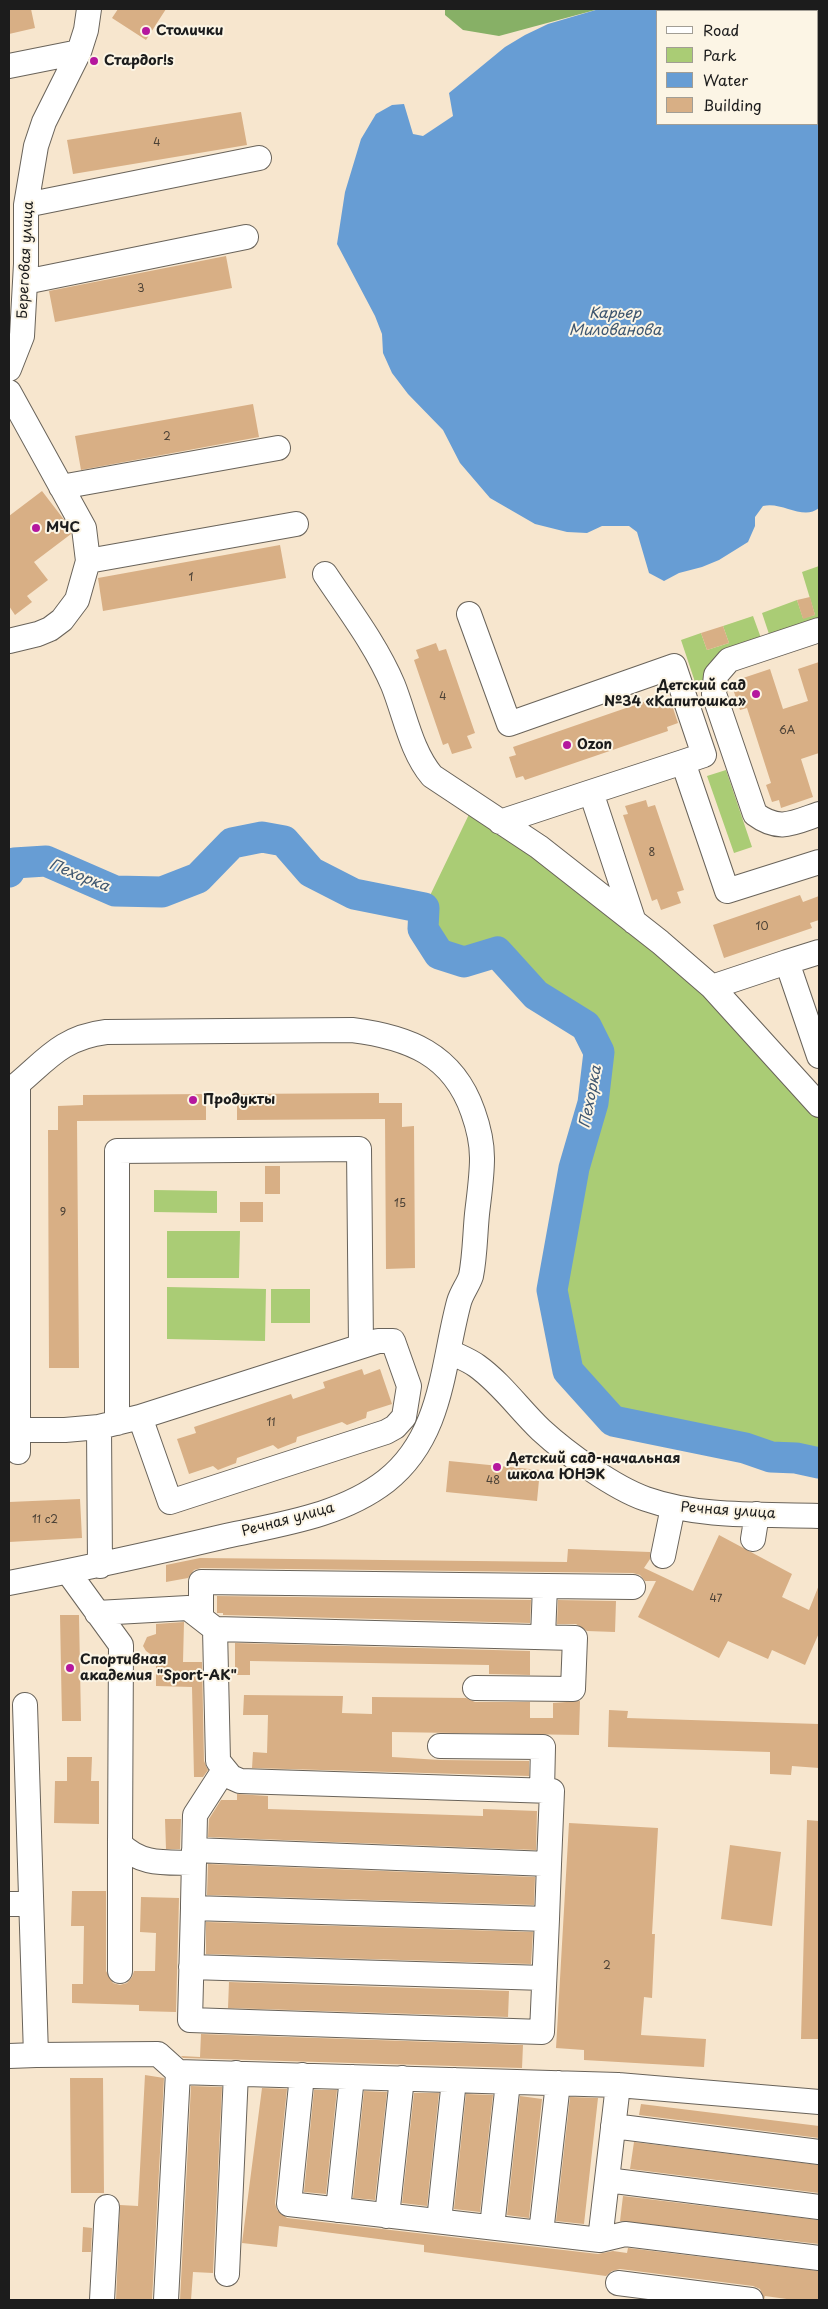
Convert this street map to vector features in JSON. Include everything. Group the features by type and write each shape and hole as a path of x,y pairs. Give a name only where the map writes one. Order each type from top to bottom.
{"street":[{"name":"Береговая улица","path":"9,369 22,336 26,205 36,146 44,122 78,52 86,30 89,9"},
{"path":"9,66 78,52"},
{"path":"26,205 259,158"},
{"path":"25,282 246,237"},
{"path":"9,392 84,528 88,561 77,600 62,620 50,629 38,634 9,641"},
{"path":"61,487 278,448"},
{"path":"88,561 296,524"},
{"path":"325,574 373,645 393,685 422,764 432,776 539,847 712,987 819,1104"},
{"path":"469,614 508,724 674,666 726,891 819,862"},
{"path":"819,630 728,660 716,674 714,694 755,814 764,821 784,826 819,814"},
{"path":"500,822 732,746"},
{"path":"591,792 634,922"},
{"path":"712,987 819,952"},
{"path":"787,962 819,1056"},
{"path":"140,1417 170,1502 395,1427 404,1418 409,1386 393,1341 378,1341 140,1417 108,1425 65,1430 15,1446 13,1088 58,1049 88,1034 106,1032 352,1030 376,1033 419,1047 438,1059 457,1079 470,1104 478,1128 482,1156 470,1277 460,1300 450,1352"},
{"path":"100,1566 108,1425 117,1151 359,1149 361,1346"},
{"name":"Речная улица","path":"9,1583 100,1566 312,1516 334,1509 371,1491 387,1480 404,1464 418,1445 430,1422 441,1391 450,1352 476,1365 501,1387 564,1453 644,1499 697,1511 819,1516"},
{"path":"664,1556 673,1507"},
{"path":"753,1539 756,1514"},
{"path":"68,1572 121,1645 120,1971"},
{"path":"224,1770 195,1814 190,2020 542,2032 552,1791 240,1781 224,1770 218,1761 208,1623 201,1582 633,1587"},
{"path":"543,1637 545,1586"},
{"path":"98,1613 188,1608 208,1623 575,1638 573,1689 475,1688"},
{"path":"26,1705 20,1904 36,2055"},
{"path":"440,1746 543,1747 542,1791"},
{"path":"120,1844 130,1854 146,1861 194,1856 549,1864"},
{"path":"192,1908 547,1919"},
{"path":"192,1966 544,1978"},
{"path":"9,2056 158,2054 178,2072 618,2085 819,2102"},
{"path":"166,2300 178,2072"},
{"path":"227,2274 236,2073"},
{"path":"302,2075 289,2204 600,2240 625,2234 819,2258"},
{"path":"338,2210 352,2077"},
{"path":"387,2216 402,2078"},
{"path":"439,2222 454,2080"},
{"path":"492,2227 508,2082"},
{"path":"541,2233 558,2083"},
{"path":"600,2240 618,2085"},
{"path":"613,2126 819,2152"},
{"path":"607,2180 819,2207"},
{"path":"102,2300 107,2207"},
{"path":"618,2283 751,2300"}],"green space":[{"path":"445,9 599,9 499,36 463,30 445,15"},
{"path":"819,566 819,621 770,637 762,613 797,600 803,618 815,615 802,572"},
{"path":"753,616 761,638 704,689 698,691 681,640 701,633 707,650 729,643 723,626"},
{"path":"726,770 752,847 734,853 707,776"},
{"path":"474,804 646,932 819,1105 819,1463 796,1458 771,1457 745,1448 613,1421 568,1371 552,1290 574,1168 593,1103 599,1052 586,1026 536,995 497,952 464,962 439,954 423,929 424,908"},
{"path":"154,1190 217,1191 217,1213 154,1212"},
{"path":"167,1231 240,1231 239,1278 167,1278"},
{"path":"167,1287 266,1289 265,1341 167,1339"},
{"path":"271,1289 310,1289 310,1323 271,1323"}],"water":[{"name":"Карьер Милованова","path":"599,9 819,9 819,508 813,511 799,512 778,506 763,506 755,517 755,526 748,542 719,560 679,573 664,581 649,573 637,532 629,526 602,526 587,533 567,532 535,524 490,498 460,463 443,430 408,394 392,373 383,353 382,334 375,316 337,244 345,192 361,139 376,114 392,105 404,104 413,134 423,136 453,116 449,93 505,47 548,24"}],"building":[{"path":"9,9 31,9 35,28 9,34"},
{"path":"118,9 166,9 146,40 112,18"},
{"path":"241,112 247,145 73,174 67,140"},
{"path":"226,256 232,288 55,322 49,291"},
{"path":"253,404 259,437 81,470 75,436"},
{"path":"42,491 65,521 71,534 34,562 48,580 27,596 32,602 15,615 9,606 9,516"},
{"path":"280,545 286,578 103,611 98,578"},
{"path":"810,597 815,615 803,619 797,600"},
{"path":"723,626 729,643 707,650 701,633"},
{"path":"436,643 439,651 446,649 475,733 467,736 472,748 452,754 448,743 443,745 414,660 419,658 416,650"},
{"path":"819,662 819,753 801,759 813,797 781,808 779,800 772,802 766,785 771,783 747,708 740,710 733,689 739,687 737,680 770,669 783,709 808,701 798,669"},
{"path":"655,698 658,706 671,702 678,723 667,727 668,731 525,780 523,776 516,778 509,757 516,755 513,747"},
{"path":"646,800 648,807 655,805 684,890 677,892 681,903 661,910 657,899 652,901 623,815 628,814 625,806"},
{"path":"800,895 803,902 819,896 819,920 810,923 812,928 724,958 713,925"},
{"path":"379,1093 379,1103 402,1103 402,1127 414,1126 415,1268 386,1269 385,1119 237,1120 237,1094"},
{"path":"206,1094 206,1120 77,1121 79,1368 49,1368 48,1130 58,1130 58,1106 83,1105 83,1095"},
{"path":"265,1166 280,1166 280,1194 265,1194"},
{"path":"240,1202 263,1202 263,1222 240,1222"},
{"path":"362,1369 364,1375 380,1369 392,1404 367,1412 366,1418 347,1425 342,1422 297,1437 296,1442 278,1449 273,1445 237,1458 236,1463 218,1470 213,1466 189,1474 177,1439 196,1433 194,1427 291,1394 293,1399 325,1388 323,1382"},
{"path":"449,1461 540,1470 537,1501 446,1492"},
{"path":"80,1499 82,1538 9,1542 9,1502"},
{"path":"719,1535 792,1574 782,1597 809,1610 819,1585 819,1633 805,1665 772,1650 768,1659 728,1641 719,1658 638,1617 656,1581 645,1581 640,1575 633,1573 201,1568 194,1570 188,1578 166,1582 166,1565 200,1558 567,1562 568,1549 650,1552 650,1559 644,1568 693,1591"},
{"path":"217,1596 531,1600 530,1623 223,1615 223,1613 217,1613"},
{"path":"558,1600 616,1601 615,1632 587,1631 576,1624 557,1624"},
{"name":"Спортивная академия \"Sport-AK\"","path":"60,1615 79,1615 81,1721 62,1721"},
{"path":"184,1622 183,1662 202,1662 204,1761 208,1770 203,1777 194,1777 192,1687 156,1686 156,1658 146,1651 143,1646 147,1637 156,1634 156,1624"},
{"path":"235,1643 530,1651 530,1675 489,1674 489,1665 250,1661 250,1675 235,1675"},
{"path":"244,1695 343,1696 342,1713 372,1714 372,1697 466,1698 475,1702 530,1702 530,1718 553,1718 553,1703 580,1701 579,1735 392,1732 392,1757 440,1760 529,1761 529,1776 252,1768 253,1752 267,1753 268,1715 243,1715"},
{"path":"609,1710 628,1711 627,1718 819,1724 819,1768 792,1766 791,1775 770,1774 770,1752 608,1747"},
{"path":"67,1757 92,1757 91,1781 99,1781 99,1824 54,1823 55,1781 67,1781"},
{"path":"237,1794 268,1796 268,1809 483,1816 483,1809 537,1811 536,1850 208,1837 209,1819 221,1800 237,1800"},
{"path":"165,1819 181,1819 180,1849 166,1849"},
{"path":"807,1820 819,1821 819,2039 801,2039"},
{"path":"569,1823 658,1828 652,1934 655,1934 652,1998 644,1997 641,2035 706,2039 704,2067 584,2060 584,2050 556,2048"},
{"path":"730,1845 781,1852 772,1926 721,1919"},
{"path":"208,1864 535,1877 534,1905 207,1895"},
{"path":"72,1891 106,1891 106,1971 113,1983 120,1985 127,1983 134,1971 155,1971 156,1933 140,1932 141,1897 179,1898 176,2012 139,2011 139,2005 72,2003 72,1984 83,1984 84,1926 71,1926"},
{"path":"206,1922 533,1932 531,1964 206,1954"},
{"path":"229,1982 509,1991 508,2017 228,2008"},
{"path":"201,2034 523,2045 522,2068 183,2058 181,2056 200,2057"},
{"path":"145,2075 164,2078 152,2300 116,2300 120,2205 138,2206"},
{"path":"70,2078 103,2078 104,2193 71,2193"},
{"path":"191,2086 222,2087 213,2273 193,2272 191,2300 180,2300"},
{"path":"262,2088 287,2089 275,2203 277,2210 287,2218 598,2254 613,2251 627,2253 628,2248 819,2271 819,2300 794,2300 765,2296 764,2300 760,2289 753,2286 620,2269 612,2271 606,2276 424,2252 424,2245 279,2226 277,2247 242,2243"},
{"path":"314,2090 337,2090 326,2194 304,2192"},
{"path":"364,2091 387,2092 375,2200 353,2198"},
{"path":"414,2093 439,2093 427,2206 402,2203"},
{"path":"466,2094 493,2095 480,2212 454,2209"},
{"path":"520,2096 542,2099 529,2218 507,2215"},
{"path":"570,2097 598,2098 584,2224 556,2221"},
{"path":"641,2104 819,2126 819,2138 639,2115"},
{"path":"634,2142 819,2165 819,2193 630,2169"},
{"path":"623,2196 819,2220 819,2244 620,2221"},
{"path":"83,2227 92,2228 91,2252 82,2252"}],"waterway":[{"name":"Пехорка","path":"9,872 14,863 46,861 115,891 162,892 198,878 232,843 262,837 284,841 311,872 354,894 424,908 423,929 439,954 464,962 497,952 536,995 586,1026 599,1052 593,1103 574,1168 552,1290 568,1371 613,1421 745,1448 771,1457 796,1458 819,1463"}],"place":[{"name":"Столички","path":"146,31"},
{"name":"Стардог!s","path":"94,61"},
{"name":"МЧС","path":"36,528"},
{"name":"Детский сад №34 «Капитошка»","path":"756,694"},
{"name":"Ozon","path":"567,745"},
{"name":"Продукты","path":"193,1100"},
{"name":"Детский сад-начальная школа ЮНЭК","path":"497,1467"},
{"name":"Спортивная академия \"Sport-AK\"","path":"70,1668"}]}
